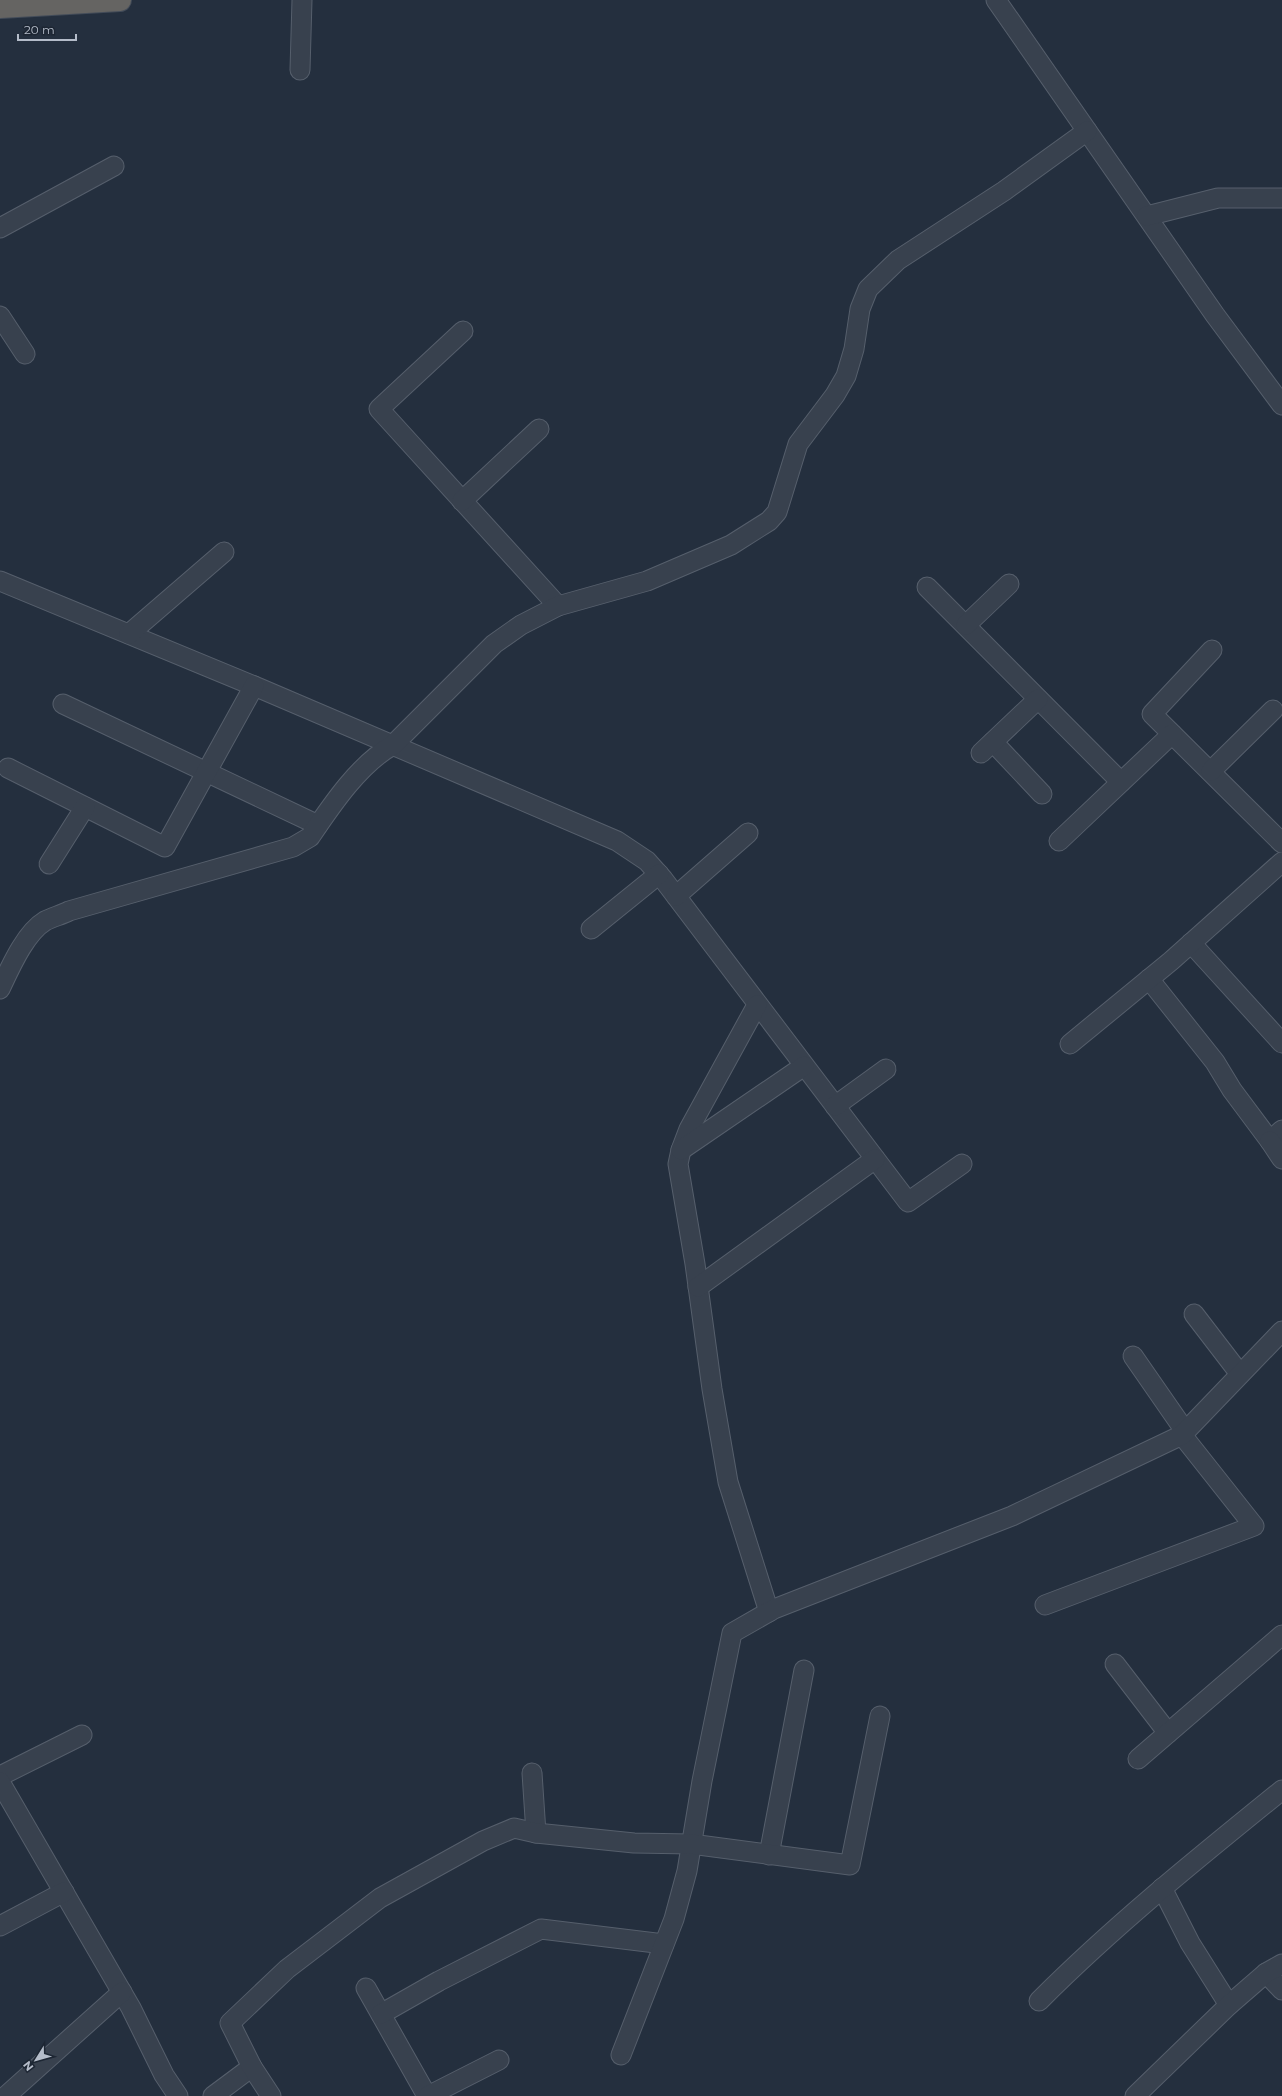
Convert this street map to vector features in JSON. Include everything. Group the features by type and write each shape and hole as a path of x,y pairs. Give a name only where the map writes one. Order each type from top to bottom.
{"highway":[{"path":"0,7 120,0"}],"street":[{"path":"300,70 302,0"},
{"path":"996,0 1147,216 1214,315 1282,405"},
{"path":"0,989 28,939 36,929 45,922 69,911 293,847 310,837 359,773 379,753 393,745 494,644 521,625 558,606 647,581 731,545 769,521 777,512 798,444 835,395 846,376 854,349 860,309 863,298 868,289 898,260 1004,191 1087,131"},
{"path":"0,228 114,166"},
{"path":"1147,216 1218,198 1282,198"},
{"path":"0,316 25,354"},
{"path":"463,331 379,410 558,606"},
{"path":"462,501 540,429"},
{"path":"129,634 224,552"},
{"path":"0,581 254,686 617,842 647,861 659,874 908,1202 962,1164"},
{"path":"966,625 1009,584"},
{"path":"927,587 1121,782"},
{"path":"1212,650 1152,714 1282,843"},
{"path":"8,768 165,847 254,686"},
{"path":"1038,699 987,747 1042,794"},
{"path":"63,704 318,825"},
{"path":"1210,771 1273,710"},
{"path":"1059,841 1172,734"},
{"path":"49,864 85,807"},
{"path":"676,896 748,833"},
{"path":"1070,1044 1149,979 1282,864"},
{"path":"591,929 659,874"},
{"path":"1191,943 1282,1043"},
{"path":"1149,979 1215,1062 1232,1090 1276,1136 1282,1160"},
{"path":"757,1005 689,1129 680,1150 678,1164 728,1482 769,1612"},
{"path":"680,1150 804,1066"},
{"path":"835,1106 886,1069"},
{"path":"698,1287 875,1159"},
{"path":"1194,1314 1240,1374"},
{"path":"621,2055 674,1919 687,1871 703,1773 732,1633 769,1612 1012,1516 1183,1433 1282,1331"},
{"path":"1045,1605 1254,1526 1183,1433 1133,1356"},
{"path":"1138,1759 1282,1635"},
{"path":"1115,1664 1168,1733"},
{"path":"769,1855 804,1670"},
{"path":"271,2096 252,2067 230,2024 287,1969 380,1898 482,1841 514,1828 536,1834 634,1843 691,1844 850,1865 880,1716"},
{"path":"82,1735 0,1782 122,1992 164,2075 178,2096"},
{"path":"532,1773 536,1834"},
{"path":"1039,2001 1082,1958 1162,1888 1282,1790"},
{"path":"1162,1888 1190,1943 1229,2005"},
{"path":"0,1926 64,1892"},
{"path":"381,2014 439,1981 540,1930 664,1944"},
{"path":"1135,2096 1229,2005 1274,1968 1282,1990"},
{"path":"366,1988 427,2096 499,2060"},
{"path":"6,2096 122,1992"},
{"path":"213,2096 252,2067"}]}
